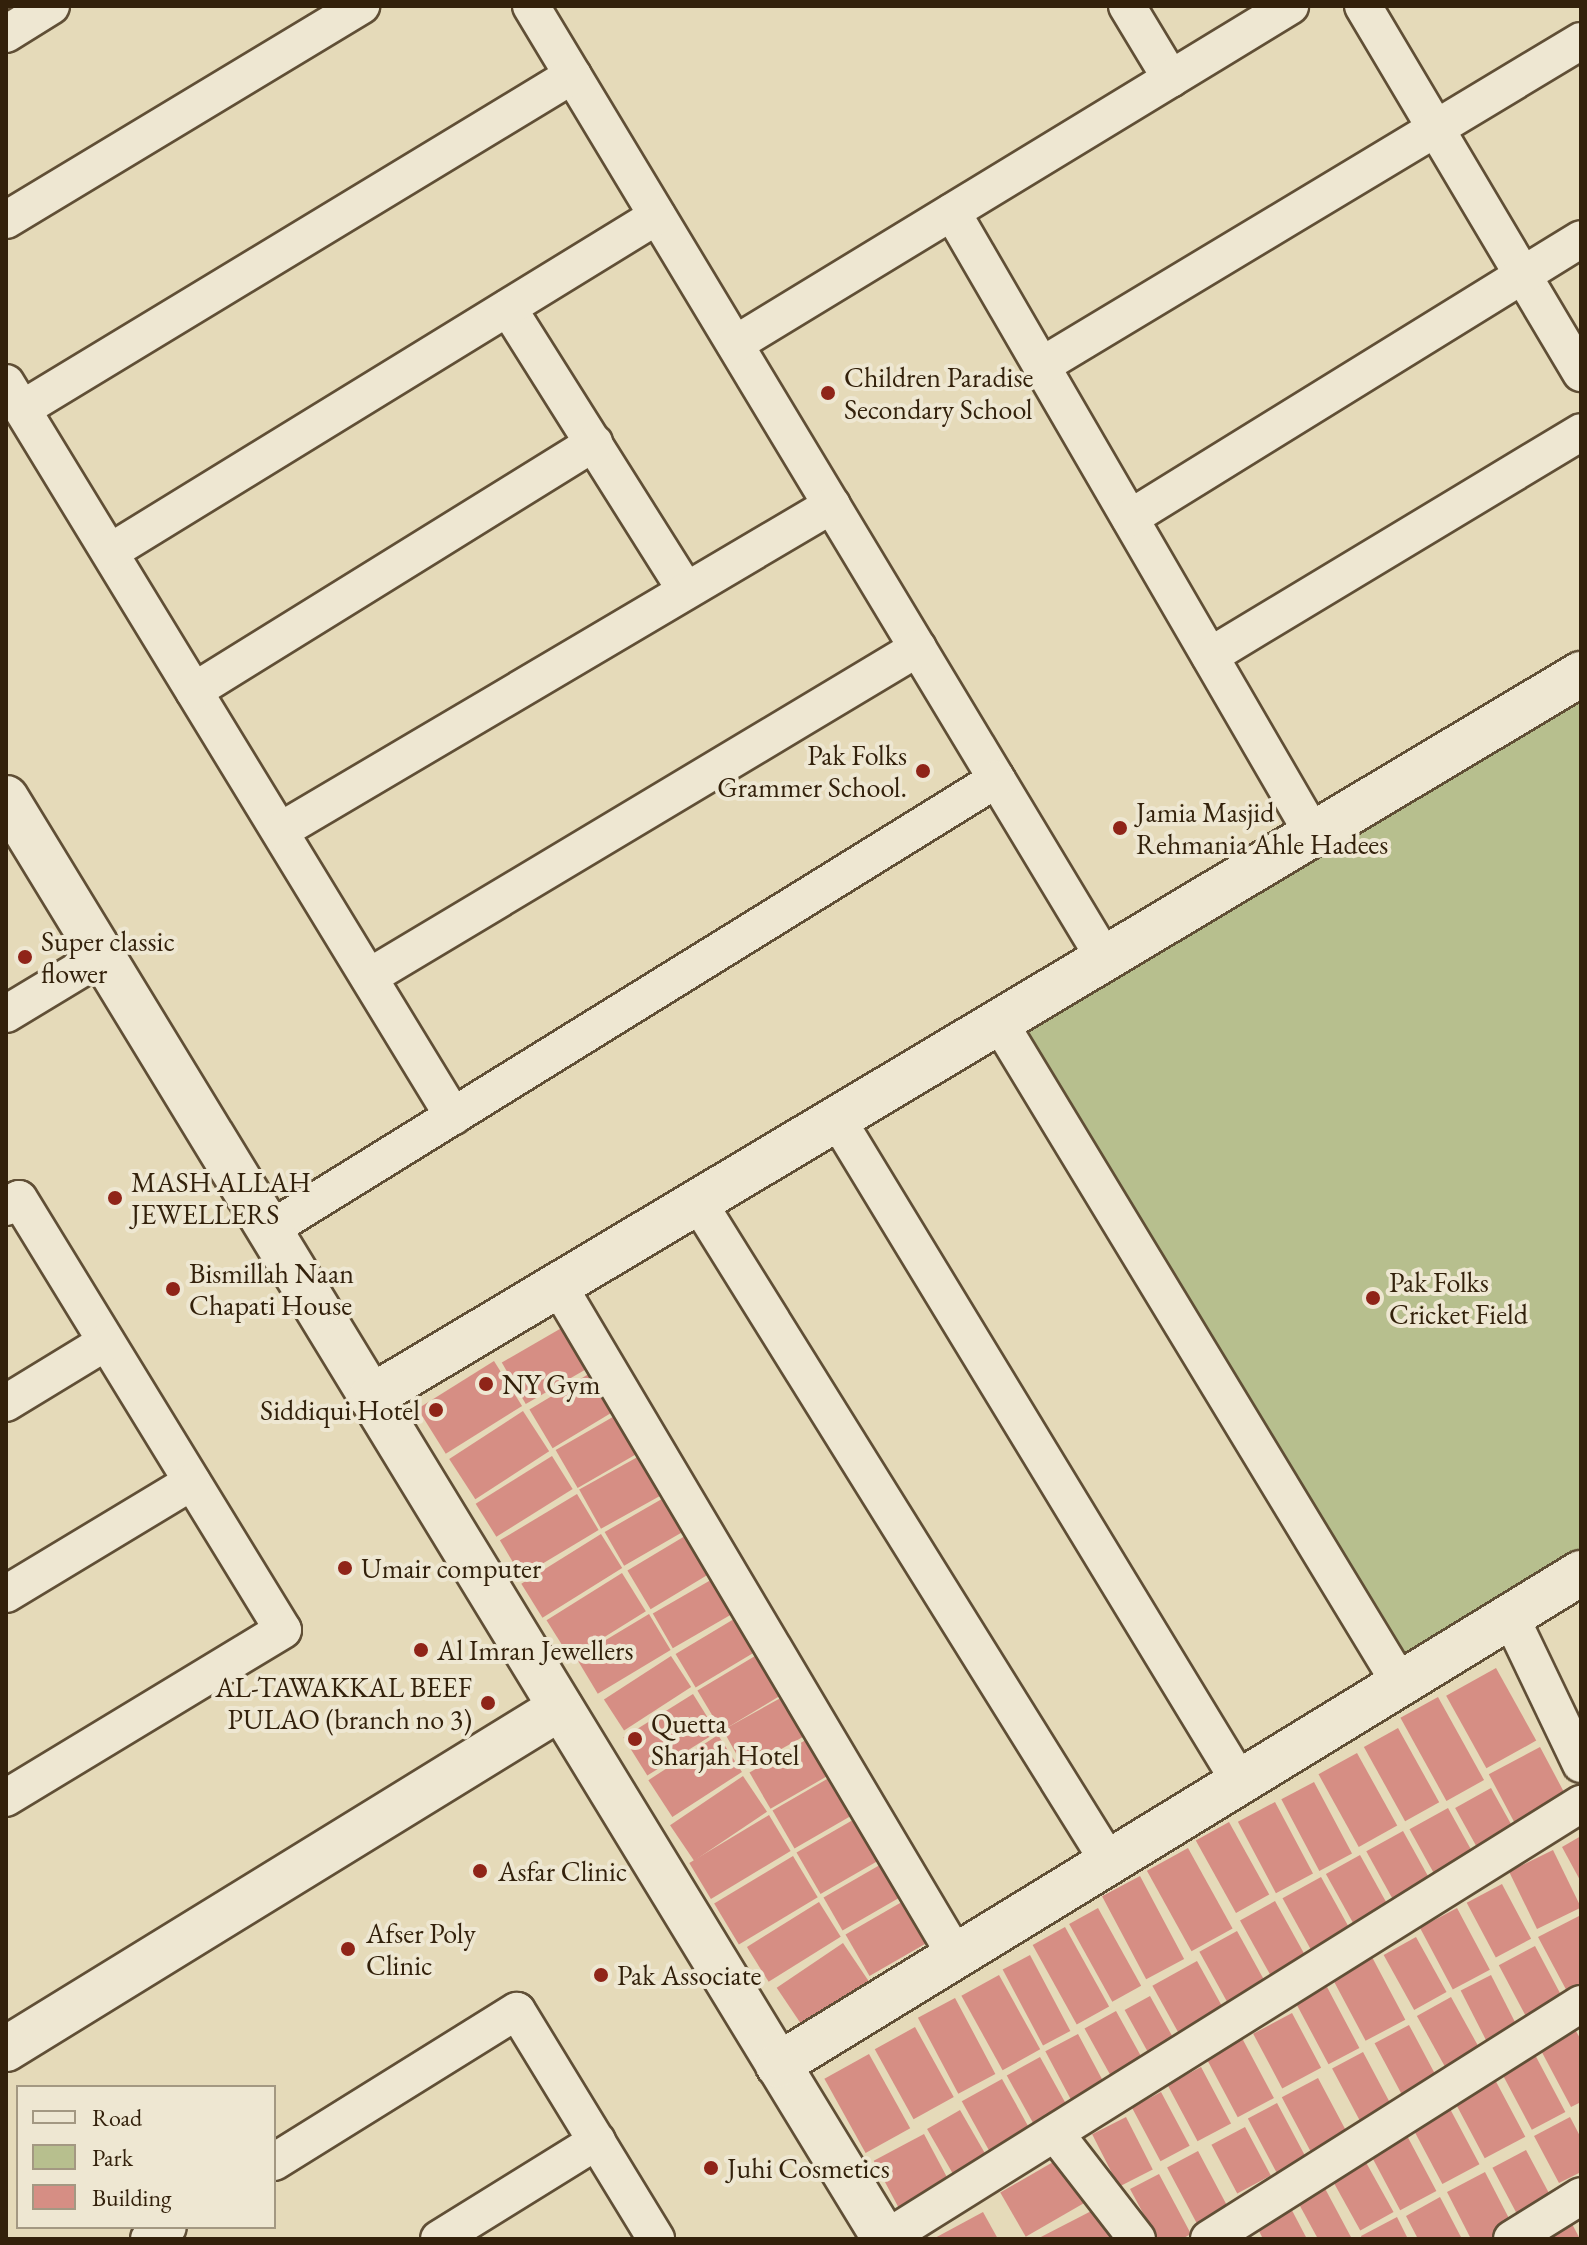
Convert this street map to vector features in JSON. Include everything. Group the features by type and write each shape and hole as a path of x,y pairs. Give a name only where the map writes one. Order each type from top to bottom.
{"street":[{"path":"6,34 51,6"},
{"path":"6,220 361,6"},
{"path":"531,6 1105,959"},
{"path":"1127,6 1171,79"},
{"path":"735,344 1290,6"},
{"path":"1363,6 1581,373"},
{"path":"1041,366 1581,41"},
{"path":"453,1116 14,396 573,75"},
{"path":"952,212 1313,834"},
{"path":"110,552 657,216"},
{"path":"1130,518 1581,239"},
{"path":"508,308 686,591"},
{"path":"1210,656 1581,432"},
{"path":"194,691 594,443"},
{"path":"280,831 832,505"},
{"path":"369,977 918,648"},
{"path":"371,1397 1581,674"},
{"path":"269,1230 997,779"},
{"path":"6,798 885,2239 1581,1804"},
{"path":"6,1014 102,956"},
{"path":"999,1022 1400,1683"},
{"path":"837,1119 1240,1782"},
{"path":"6,1207 19,1199 283,1630 6,1798"},
{"path":"698,1202 1109,1862"},
{"path":"558,1285 956,1956"},
{"path":"6,1403 106,1342"},
{"path":"6,1594 192,1482"},
{"path":"778,2065 1581,1573"},
{"path":"1510,1616 1581,1764"},
{"path":"6,2049 560,1708"},
{"path":"1209,2239 1581,2004"},
{"path":"276,2161 517,2011 656,2239"},
{"path":"1055,2133 1137,2239"},
{"path":"439,2239 597,2141"},
{"path":"1512,2239 1581,2196"}],"green space":[{"name":"Pak Folks Cricket Field","path":"1581,674 1581,1573 1400,1683 999,1022"}],"building":[{"path":"565,1326 589,1368 526,1404 502,1362"},
{"path":"494,1361 522,1406 446,1454 418,1409"},
{"path":"592,1372 615,1411 553,1448 529,1410"},
{"path":"523,1411 549,1451 475,1499 449,1459"},
{"path":"618,1414 640,1452 578,1488 556,1450"},
{"path":"643,1454 665,1493 601,1529 579,1489"},
{"path":"552,1456 573,1489 496,1537 476,1504"},
{"path":"577,1494 599,1530 521,1576 500,1540"},
{"path":"667,1496 686,1530 624,1566 605,1532"},
{"path":"690,1533 713,1572 651,1609 627,1571"},
{"path":"601,1534 622,1568 542,1618 521,1584"},
{"path":"622,1573 646,1611 570,1658 547,1620"},
{"path":"716,1577 736,1612 673,1648 653,1614"},
{"path":"649,1614 671,1650 598,1694 576,1658"},
{"path":"739,1616 759,1649 696,1688 676,1654"},
{"path":"760,1653 784,1693 722,1731 697,1691"},
{"path":"671,1656 691,1687 624,1731 604,1700"},
{"path":"1496,1668 1536,1741 1486,1768 1446,1696"},
{"path":"693,1694 717,1732 647,1776 623,1737"},
{"path":"786,1695 808,1734 745,1769 723,1730"},
{"path":"1438,1697 1484,1780 1446,1801 1400,1718"},
{"path":"1398,1728 1439,1802 1405,1821 1364,1747"},
{"path":"718,1735 742,1772 672,1817 648,1780"},
{"path":"811,1737 832,1773 771,1809 750,1772"},
{"path":"1540,1747 1570,1804 1519,1831 1489,1774"},
{"path":"1357,1753 1397,1826 1359,1847 1319,1774"},
{"path":"834,1775 856,1813 795,1849 773,1810"},
{"path":"743,1776 767,1812 694,1861 670,1825"},
{"path":"1314,1782 1352,1854 1319,1871 1281,1799"},
{"path":"1491,1788 1516,1833 1480,1852 1455,1808"},
{"path":"1275,1802 1313,1874 1276,1893 1238,1822"},
{"path":"1448,1808 1477,1860 1439,1882 1410,1829"},
{"path":"769,1815 791,1851 711,1899 689,1863"},
{"path":"858,1817 882,1859 821,1894 797,1852"},
{"path":"1229,1822 1269,1895 1236,1913 1196,1840"},
{"path":"1403,1831 1435,1888 1398,1908 1366,1851"},
{"path":"1581,1836 1581,1882 1562,1847"},
{"path":"1188,1848 1233,1928 1191,1951 1147,1871"},
{"path":"1553,1850 1581,1908 1537,1929 1509,1871"},
{"path":"1360,1855 1392,1912 1357,1931 1326,1874"},
{"path":"793,1856 818,1897 739,1945 714,1903"},
{"path":"885,1862 904,1895 843,1930 824,1898"},
{"path":"1140,1876 1184,1959 1146,1979 1102,1896"},
{"path":"1321,1877 1353,1934 1314,1955 1283,1898"},
{"path":"1502,1884 1531,1939 1496,1958 1467,1903"},
{"path":"907,1899 931,1941 870,1976 846,1934"},
{"path":"1275,1901 1309,1962 1274,1982 1240,1920"},
{"path":"819,1902 841,1937 769,1982 747,1947"},
{"path":"1098,1908 1141,1986 1112,2002 1069,1924"},
{"path":"1457,1908 1490,1970 1453,1990 1420,1928"},
{"path":"1579,1916 1581,1991 1570,1997 1538,1937"},
{"path":"1065,1927 1109,2007 1077,2025 1033,1945"},
{"path":"1237,1931 1269,1989 1231,2010 1199,1952"},
{"path":"1416,1937 1447,1992 1414,2010 1384,1955"},
{"path":"843,1943 871,1984 805,2029 777,1988"},
{"path":"1535,1946 1565,2003 1529,2022 1499,1965"},
{"path":"1030,1955 1070,2031 1043,2045 1003,1970"},
{"path":"1372,1957 1405,2020 1366,2041 1332,1978"},
{"path":"1197,1961 1226,2013 1181,2038 1152,1986"},
{"path":"999,1975 1040,2049 1003,2070 961,1996"},
{"path":"1491,1975 1518,2028 1487,2043 1461,1990"},
{"path":"1327,1987 1359,2048 1328,2064 1296,2003"},
{"path":"1150,1996 1178,2046 1152,2060 1125,2010"},
{"path":"1451,1997 1480,2049 1446,2068 1417,2016"},
{"path":"955,1998 995,2074 958,2094 918,2018"},
{"path":"1116,2011 1146,2065 1115,2083 1085,2028"},
{"path":"1292,2013 1321,2068 1282,2088 1253,2034"},
{"path":"1572,2024 1581,2040 1581,2102 1571,2107 1537,2043"},
{"path":"1409,2025 1438,2080 1404,2098 1375,2043"},
{"path":"915,2027 954,2097 914,2119 875,2049"},
{"path":"1078,2034 1105,2084 1072,2102 1045,2051"},
{"path":"1242,2038 1274,2098 1238,2117 1206,2057"},
{"path":"1533,2051 1565,2112 1532,2130 1499,2069"},
{"path":"1363,2052 1393,2109 1362,2125 1332,2068"},
{"path":"869,2054 910,2128 866,2153 824,2079"},
{"path":"1040,2057 1068,2108 1035,2126 1007,2075"},
{"path":"1201,2067 1231,2124 1197,2141 1167,2085"},
{"path":"1492,2074 1525,2137 1485,2158 1451,2096"},
{"path":"1318,2078 1348,2135 1312,2154 1282,2097"},
{"path":"1002,2079 1035,2138 995,2161 962,2101"},
{"path":"1161,2092 1190,2146 1161,2161 1132,2107"},
{"path":"1277,2103 1307,2160 1278,2175 1248,2118"},
{"path":"1448,2105 1479,2164 1442,2184 1411,2125"},
{"path":"960,2110 991,2164 958,2183 927,2129"},
{"path":"1126,2117 1153,2170 1119,2187 1092,2134"},
{"path":"1570,2117 1581,2138 1581,2172 1559,2183 1534,2136"},
{"path":"1245,2127 1271,2176 1237,2193 1211,2145"},
{"path":"1404,2130 1436,2191 1400,2210 1368,2149"},
{"path":"924,2134 954,2191 904,2217 874,2161"},
{"path":"1526,2150 1552,2199 1518,2216 1492,2168"},
{"path":"1198,2151 1230,2211 1199,2227 1167,2167"},
{"path":"1363,2157 1394,2212 1360,2231 1330,2175"},
{"path":"1060,2158 1086,2202 1026,2237 1000,2192"},
{"path":"1485,2172 1514,2228 1492,2239 1471,2239 1447,2192"},
{"path":"1159,2174 1191,2234 1182,2239 1157,2239 1130,2189"},
{"path":"1321,2181 1352,2239 1318,2239 1294,2195"},
{"path":"1440,2197 1462,2239 1418,2239 1406,2216"},
{"path":"1286,2199 1307,2239 1263,2239 1252,2217"},
{"path":"1101,2206 1118,2239 1037,2239"},
{"path":"983,2212 998,2239 933,2239"},
{"path":"1397,2217 1408,2239 1362,2239 1361,2236"},
{"path":"1571,2222 1580,2239 1540,2239"}],"place":[{"name":"Children Paradise Secondary School","path":"828,393"},
{"name":"Pak Folks Grammer School.","path":"923,771"},
{"name":"Jamia Masjid Rehmania Ahle Hadees","path":"1120,828"},
{"name":"Super classic flower","path":"25,957"},
{"name":"MASH ALLAH JEWELLERS","path":"115,1198"},
{"name":"Bismillah Naan Chapati House","path":"173,1289"},
{"name":"Pak Folks Cricket Field","path":"1373,1298"},
{"name":"NY Gym","path":"486,1384"},
{"name":"Siddiqui Hotel","path":"436,1410"},
{"name":"Umair computer","path":"345,1568"},
{"name":"Al Imran Jewellers","path":"421,1650"},
{"name":"AL-TAWAKKAL BEEF PULAO (branch no 3)","path":"488,1703"},
{"name":"Quetta Sharjah Hotel","path":"635,1739"},
{"name":"Asfar Clinic","path":"480,1871"},
{"name":"Afser Poly Clinic","path":"348,1949"},
{"name":"Pak Associate","path":"601,1975"},
{"name":"Juhi Cosmetics","path":"711,2168"}]}
